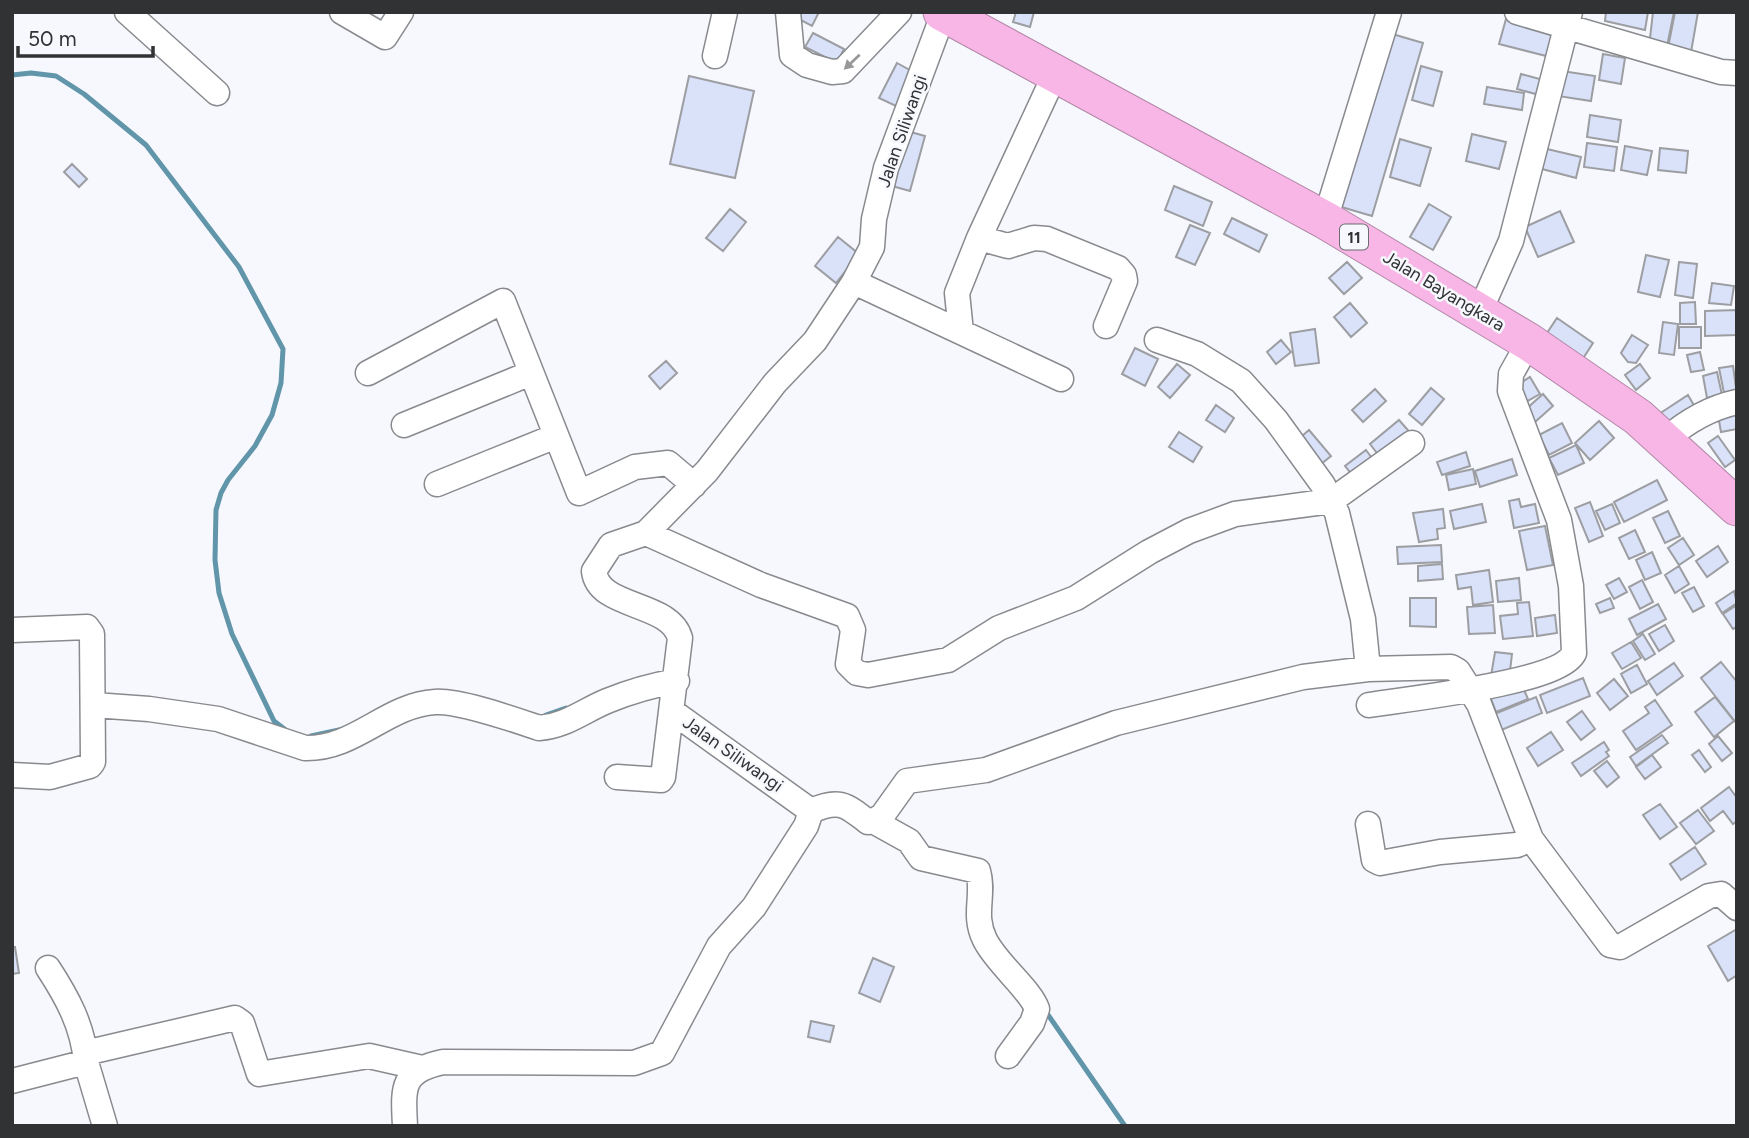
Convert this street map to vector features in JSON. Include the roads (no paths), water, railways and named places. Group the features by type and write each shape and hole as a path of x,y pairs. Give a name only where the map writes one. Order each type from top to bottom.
{"highway":[{"name":"Jalan Bayangkara","path":"943,13 1325,220 1480,311 1637,417 1737,507"}],"street":[{"path":"127,12 217,93"},
{"path":"342,12 385,37 401,12"},
{"path":"715,56 725,12"},
{"path":"788,12 792,55 807,65 832,72 843,71 856,60 899,12"},
{"path":"1325,220 1389,12"},
{"path":"1517,12 1568,20 1721,72 1737,73"},
{"name":"Jalan Siliwangi","path":"810,814 730,750 673,712 680,638 676,628 668,620 601,588 594,575 599,559 611,545 646,533 694,485 775,383 815,341 854,282 872,247 874,219 886,168 943,13"},
{"path":"1480,311 1511,241 1568,20"},
{"path":"961,332 957,293 979,238 1021,153 1056,72"},
{"path":"979,238 1007,246 1034,238 1047,239 1118,268 1125,281 1106,326"},
{"path":"854,282 1061,379"},
{"path":"369,373 503,301 579,493 635,467 668,463 694,485"},
{"path":"1157,340 1197,354 1241,382 1276,420 1331,501 1337,513 1363,620 1368,669"},
{"path":"1369,705 1506,683 1562,666 1570,662 1574,653 1571,586 1559,520 1510,391 1511,374 1529,342"},
{"path":"404,425 531,373"},
{"path":"1665,440 1684,424 1737,402"},
{"path":"437,484 556,436"},
{"path":"646,533 761,585 847,616 853,630 848,664 856,673 868,675 948,660 999,628 1076,598 1149,552 1189,531 1235,514 1331,501 1412,443"},
{"path":"12,630 83,626 90,629 94,705 93,762 87,769 50,777 12,775"},
{"path":"873,821 882,816 902,785 917,778 986,770 1116,723 1303,677 1368,669 1451,667 1458,671 1472,690 1531,839 1613,948 1620,947 1709,896 1721,894 1737,908"},
{"path":"94,705 149,709 218,719 305,748 319,748 340,744 400,711 435,702 539,727 555,726 605,702 652,685 677,681"},
{"path":"617,777 661,780 673,712"},
{"path":"12,1081 86,1058 236,1018 242,1023 259,1074 369,1056 422,1068 443,1062 634,1063 657,1057 673,1036 699,979 719,946 754,907 810,814 827,804 842,804 868,821 873,821 908,841 914,851 975,869 979,873 977,917 981,932 1002,968 1037,1009 1032,1023 1008,1056"},
{"path":"1368,824 1374,860 1380,863 1440,852 1517,845 1531,839"},
{"path":"48,968 71,1005 105,1126"},
{"path":"405,1126 404,1086 422,1068"}],"waterway":[{"path":"12,75 31,73 56,76 84,94 146,145 239,267 283,349 281,383 272,415 255,446 221,493 216,510 215,560 219,593 232,634 274,721 287,731"},
{"path":"546,715 566,708"},
{"path":"311,736 339,730"},
{"path":"1044,1009 1125,1126"}]}
